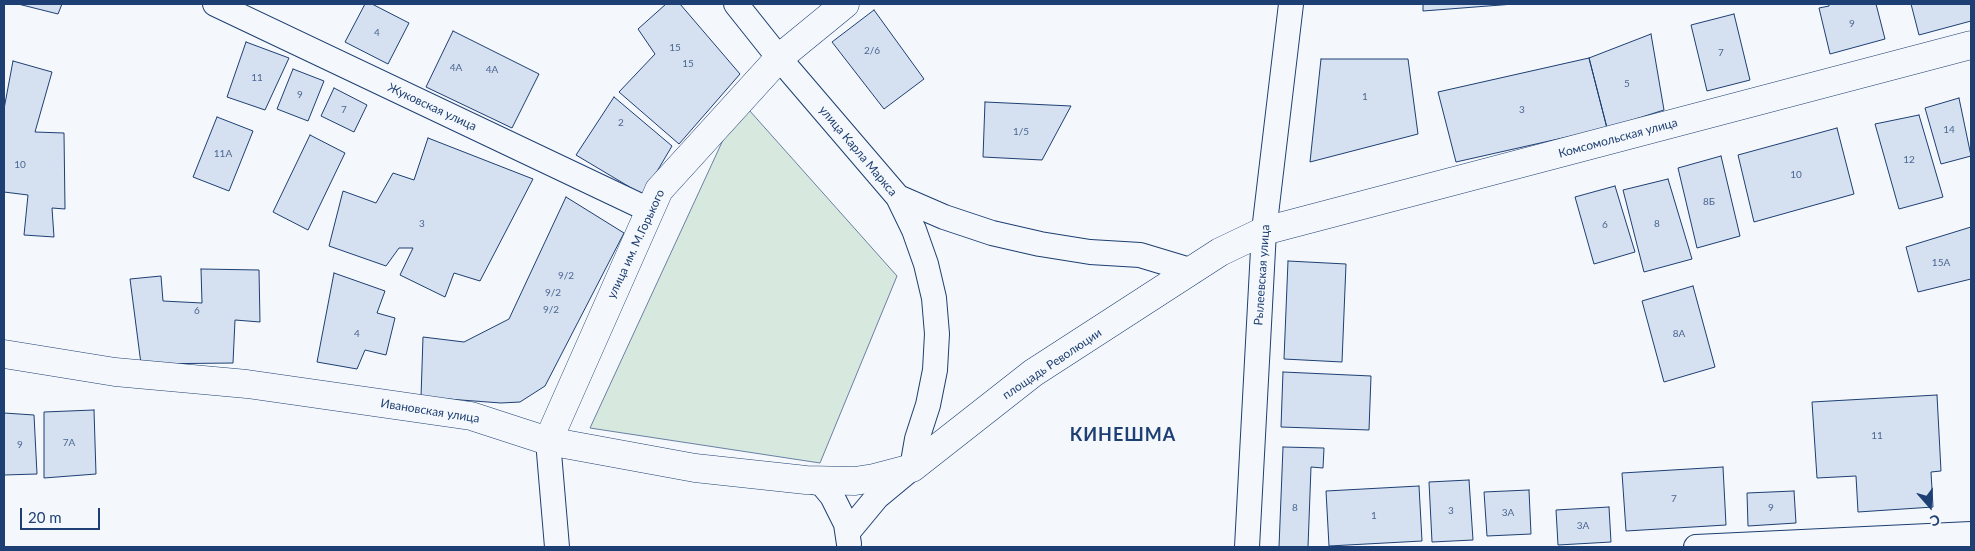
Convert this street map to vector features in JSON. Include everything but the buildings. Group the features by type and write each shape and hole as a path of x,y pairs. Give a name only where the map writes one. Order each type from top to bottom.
{"street":[{"name":"Жуковская улица","path":"215,4 649,210"},
{"name":"улица Карла Маркса","path":"736,4 779,58 898,197 914,230 926,264 934,298 937,334 935,370 928,405 917,439 912,468"},
{"name":"улица им. М.Горького","path":"557,547 548,440 658,190 779,58 845,4"},
{"name":"Рылеевская улица","path":"1247,547 1264,232 1291,4"},
{"name":"Комсомольская улица","path":"1264,232 1971,46"},
{"path":"898,197 944,217 992,233 1040,244 1090,252 1140,255 1193,271"},
{"name":"площадь Революции","path":"849,540 876,497 1033,374 1220,252 1264,232"},
{"name":"Ивановская улица","path":"4,354 115,372 247,384 471,416 548,440 695,468 806,480 865,480 912,468"},
{"path":"806,480 822,484 827,490 840,510 849,540"},
{"path":"1696,547 1971,534"}],"shaded area":[{"path":"741,101 897,276 820,463 590,428"}],"district":[{"name":"КИНЕШМА","path":"1123,435"}]}
